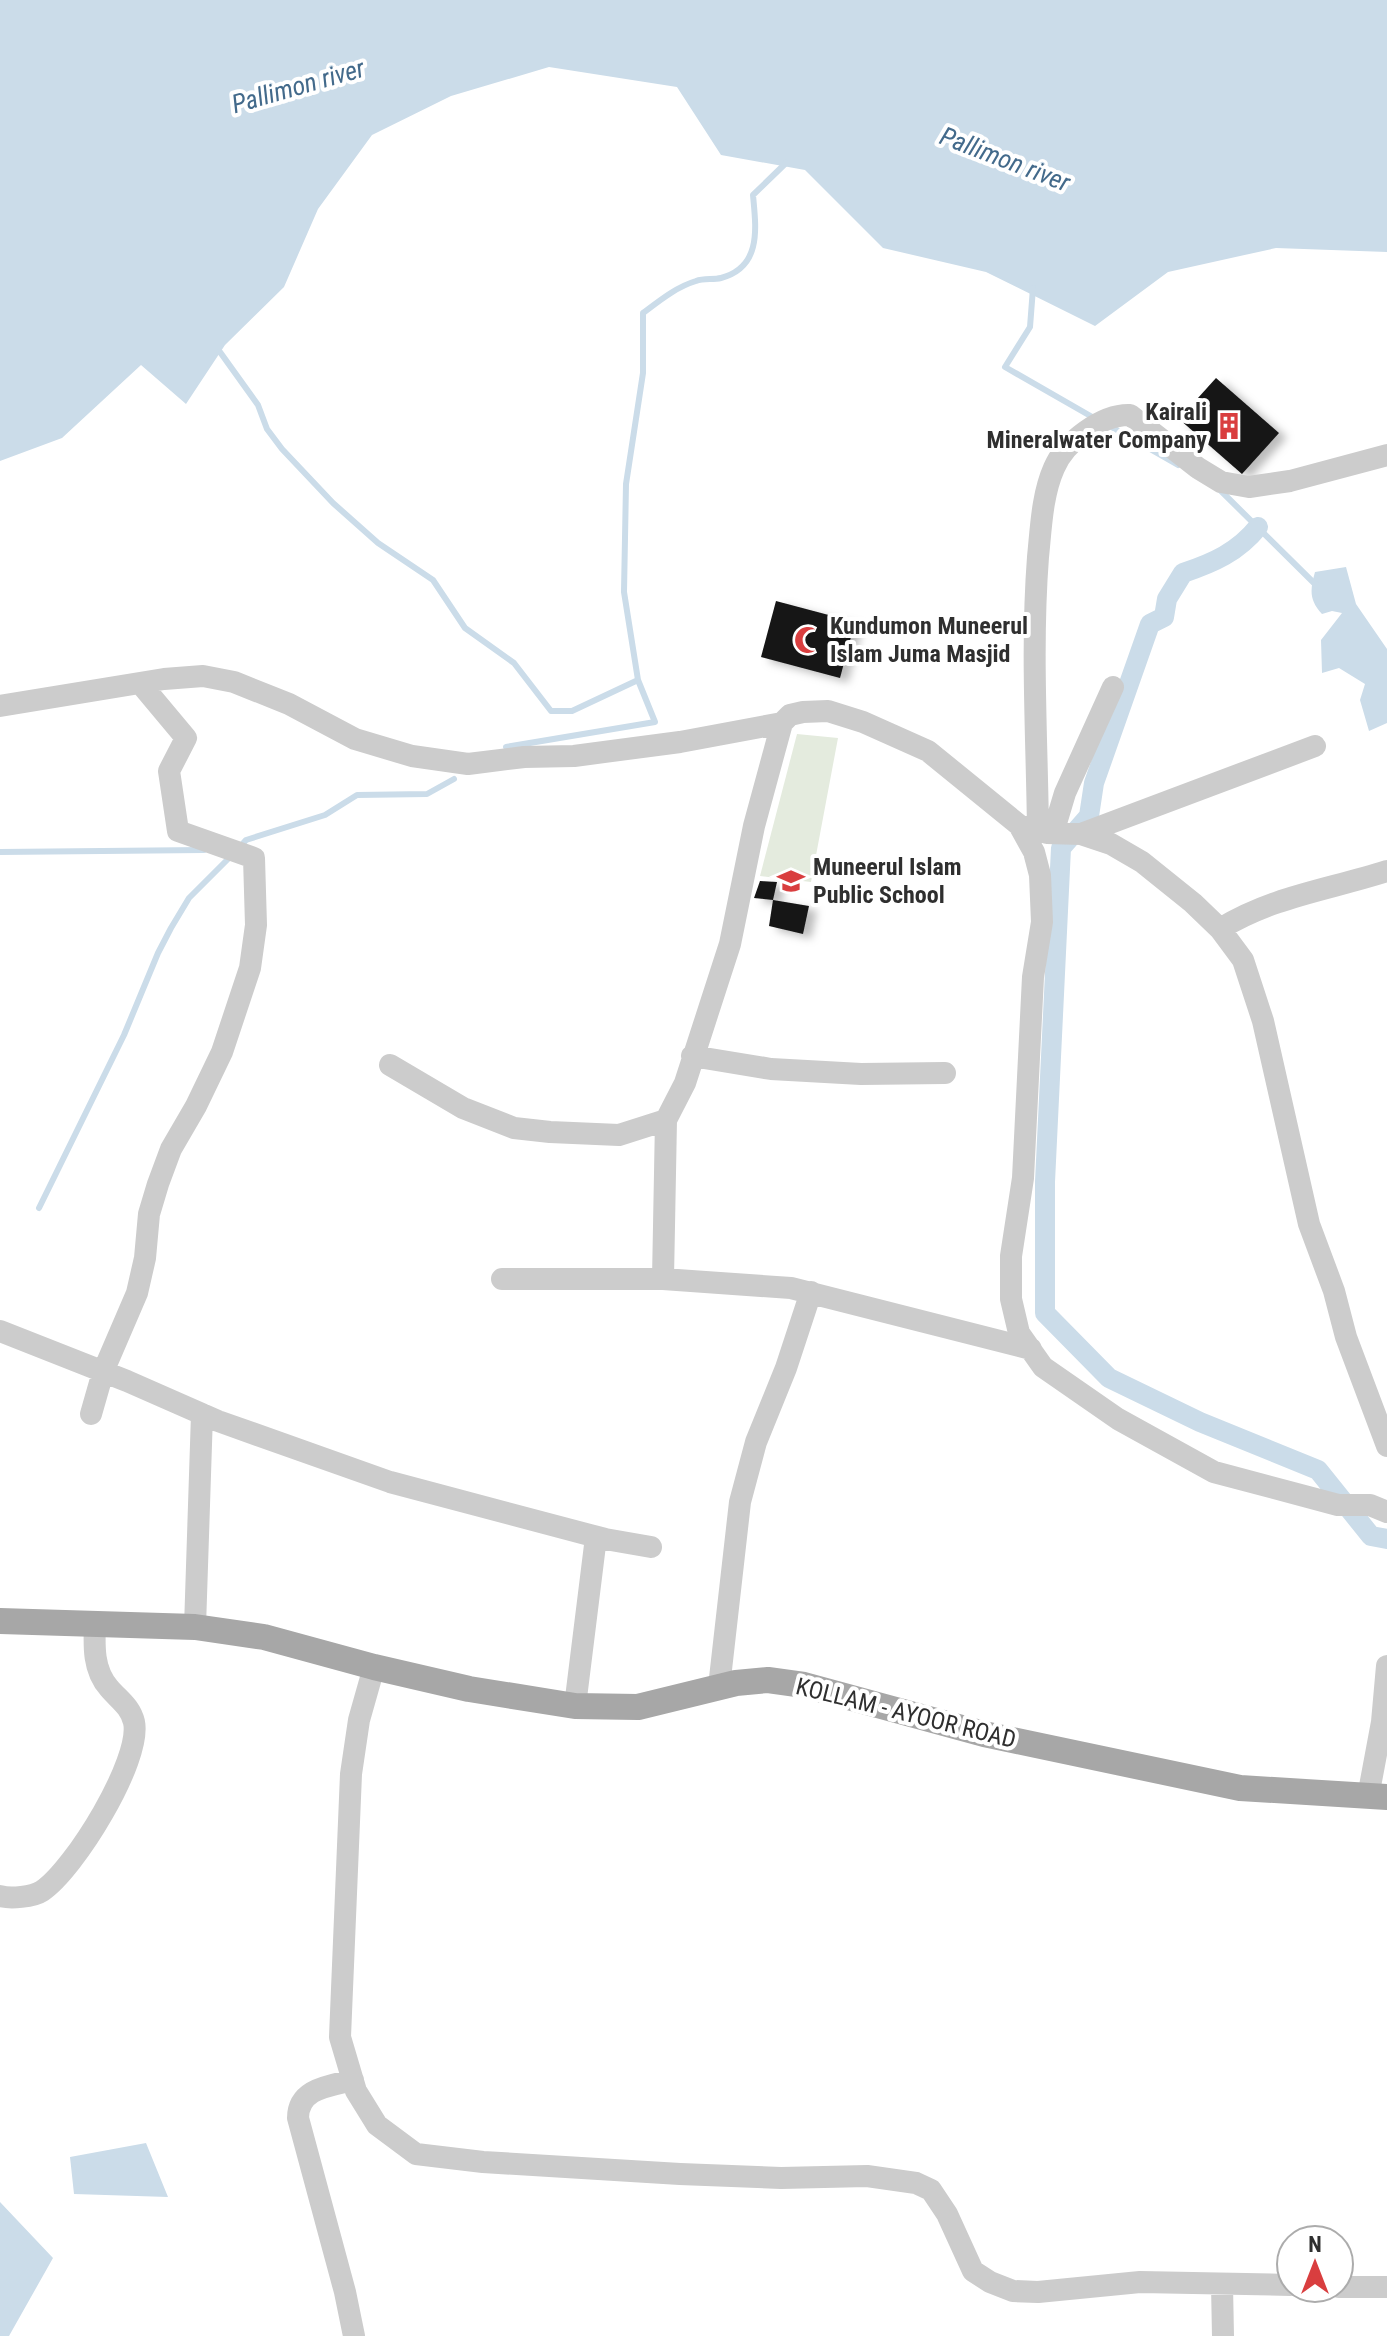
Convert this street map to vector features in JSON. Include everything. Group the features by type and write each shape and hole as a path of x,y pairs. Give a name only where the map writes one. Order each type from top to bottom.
{"main road":[{"name":"KOLLAM - AYOOR ROAD","path":"0,1621 195,1627 264,1637 469,1689 575,1706 638,1707 719,1687 768,1680 804,1685 984,1734 1240,1788 1377,1797"}],"street":[{"path":"1055,832 1034,661 1035,593 1041,525 1054,468 1070,443 1081,433 1125,415 1137,418 1198,468 1221,482 1249,487 1290,481 1387,455"},
{"path":"0,706 203,676 234,682 289,704 355,739 412,756 468,764 524,757 574,756 680,742 782,723"},
{"path":"91,1414 103,1372 137,1293 145,1258 149,1214 166,1161 215,1066 237,1013 250,968 256,925 254,858 178,831 169,771 186,738 140,683"},
{"path":"1055,832 1065,793 1113,687"},
{"path":"663,1279 666,1120 685,1083 730,944 754,826 782,723 790,715 828,711 928,751 962,776 1055,832 1111,844 1142,862 1220,929 1243,960 1254,990 1282,1113 1299,1169 1309,1224 1334,1291 1346,1337 1387,1446"},
{"path":"1315,746 1055,832 1034,852 1040,875 1042,922 1033,977 1023,1178 1011,1256 1011,1299 1019,1333 1043,1367 1128,1426 1214,1472 1347,1505 1370,1505 1387,1512"},
{"path":"1220,929 1262,907 1315,889 1387,871"},
{"path":"692,1056 771,1069 861,1074 945,1073"},
{"path":"390,1065 463,1108 514,1128 619,1135 666,1120"},
{"path":"502,1279 663,1279 791,1288 1031,1349"},
{"path":"719,1687 740,1502 756,1442 786,1368 811,1292"},
{"path":"0,1331 202,1414 390,1482 596,1537 651,1547"},
{"path":"195,1627 202,1414"},
{"path":"575,1706 596,1537"},
{"path":"0,1896 6,1898 39,1893 63,1873 96,1824 122,1775 134,1744 134,1723 126,1703 107,1687 96,1663 95,1623"},
{"path":"1377,1797 1387,1666"},
{"path":"374,1667 359,1720 351,1774 340,2037 356,2091 377,2125 416,2154 483,2162 781,2178 867,2176 916,2183 931,2190 947,2214 973,2271 1013,2291 1038,2292 1140,2282 1275,2285"},
{"path":"353,2080 319,2089 304,2097 298,2107 298,2118 354,2336"},
{"path":"1222,2285 1223,2336"},
{"path":"1355,2287 1387,2287"}],"shaded area":[{"path":"797,734 838,738 811,882 760,876"}],"water":[{"name":"Pallimon river","path":"0,0 1387,0 1387,252 1276,248 1168,272 1095,326 986,272 883,248 805,170 721,155 677,87 549,67 451,96 372,135 318,209 284,287 225,345 186,404 141,365 62,438 0,461"},
{"path":"1346,567 1356,604 1387,649 1387,723 1369,731 1360,700 1365,684 1339,668 1322,673 1321,640 1342,613 1332,611 1322,614 1312,594 1313,578 1315,572"},
{"path":"146,2143 168,2197 74,2194 70,2157"},
{"path":"0,2202 53,2258 9,2336 0,2336"}],"building":[{"name":"Kairali Mineralwater Company","path":"1216,378 1279,433 1242,474 1179,419"},
{"name":"Kundumon Muneerul Islam Juma Masjid","path":"776,601 855,622 840,678 761,657"},
{"path":"760,881 777,882 773,900 754,898"},
{"path":"773,900 809,906 803,934 769,926"}],"waterway":[{"path":"506,747 655,722 638,680 624,592 626,484 643,373 643,313 682,287 699,280 721,278 744,265 754,245 753,195 786,163"},
{"path":"1033,288 1030,327 1005,367 1094,418"},
{"path":"220,352 258,405 267,429 282,449 333,503 378,543 433,580 465,628 514,663 551,711 572,711 638,680"},
{"path":"1108,425 1178,465"},
{"path":"1219,489 1316,585"},
{"path":"1258,527 1224,556 1183,573 1167,599 1164,617 1150,624 1094,783 1089,816 1061,848 1045,1182 1045,1313 1109,1378 1200,1422 1318,1470 1371,1536 1387,1539"},
{"path":"239,848 246,840 325,815 357,795 427,794 454,779"},
{"path":"0,852 204,850"},
{"path":"39,1208 124,1035 171,928 189,898 231,856"}],"place":[{"name":"Kairali Mineralwater Company","path":"1229,426"},
{"name":"Kundumon Muneerul Islam Juma Masjid","path":"808,640"},
{"name":"Muneerul Islam Public School","path":"791,881"}]}
